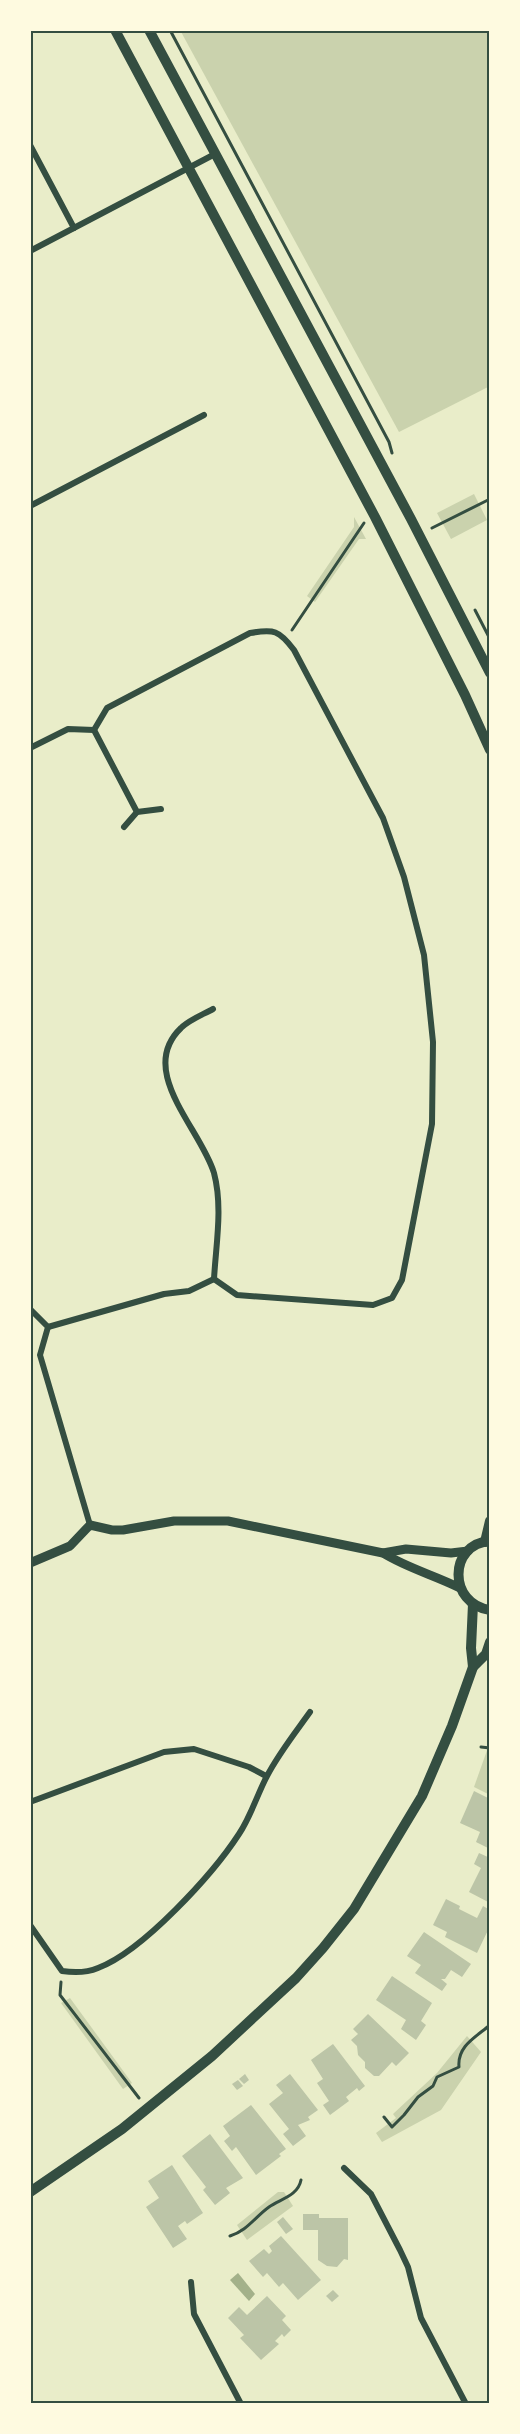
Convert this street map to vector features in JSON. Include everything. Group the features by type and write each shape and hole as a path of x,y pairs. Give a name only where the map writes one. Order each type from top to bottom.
{"main road":[{"path":"115,30 410,583 490,750"},
{"path":"149,30 490,673"},
{"path":"490,1521 488,1542 468,1551 459,1568 460,1588 465,1598 473,1604 490,1610"},
{"path":"473,1604 471,1648 473,1667"},
{"path":"30,2193 122,2129 212,2056 296,1978 354,1909 422,1796 452,1726 473,1667 486,1654 490,1642"}],"street":[{"path":"30,145 74,228"},
{"path":"30,251 214,154"},
{"path":"30,506 204,415"},
{"path":"94,730 107,708 250,633 271,630 286,639 383,818 404,877 424,955 433,1042 432,1124 402,1280 392,1298 373,1305 237,1295 214,1279"},
{"path":"30,748 68,729 94,730"},
{"path":"94,730 137,812"},
{"path":"124,827 137,812 161,809"},
{"path":"213,1009 182,1026 167,1043 164,1065 173,1093 213,1171 219,1200 214,1279"},
{"path":"48,1327 164,1294 189,1291 214,1279"},
{"path":"30,1310 48,1327"},
{"path":"48,1327 40,1355 90,1525"},
{"path":"90,1525 123,1530 174,1521 228,1521 383,1553 405,1567 438,1577 460,1588"},
{"path":"30,1563 70,1546 90,1525"},
{"path":"383,1553 406,1549 452,1554 468,1551"},
{"path":"30,1925 62,1971 79,1973 98,1968 126,1953 212,1872 240,1832 266,1776 283,1748 310,1712"},
{"path":"30,1802 164,1752 194,1749 249,1767 266,1776"},
{"path":"344,2168 370,2194 400,2250 408,2267 421,2318 466,2404"},
{"path":"190,2282 194,2314 241,2404"}],"path":[{"path":"170,30 389,442 393,454"},
{"path":"428,520 432,528 490,499"},
{"path":"286,639 364,523"},
{"path":"474,609 490,639"},
{"path":"481,1747 490,1748"},
{"path":"62,1971 60,1995 148,2109"},
{"path":"384,2117 392,2127 405,2115 418,2097 433,2086 438,2078 459,2067 458,2060 462,2048 490,2025"},
{"path":"230,2236 239,2233 269,2207 285,2199 300,2187 301,2180"}],"shaded area":[{"path":"180,30 490,30 490,386 399,432"},
{"path":"474,494 487,520 451,539 437,513"},
{"path":"354,517 366,539 359,539 315,602 307,596 354,527"},
{"path":"490,1742 490,1795 474,1787"},
{"path":"70,1998 132,2083 123,2089 61,2003"},
{"path":"467,2036 481,2052 441,2110 382,2142 376,2133 396,2118 393,2114 437,2073"},
{"path":"278,2192 284,2192 293,2206 247,2240 237,2225"},
{"path":"238,2273 255,2294 249,2301 230,2280"}],"building":[{"path":"474,1791 490,1799 490,1849 476,1842 480,1832 460,1823"},
{"path":"479,1853 490,1858 490,1903 469,1892 481,1868 474,1864"},
{"path":"446,1899 477,1918 483,1906 490,1910 490,1926 477,1953 445,1937 447,1932 433,1925"},
{"path":"424,1932 471,1964 462,1977 451,1970 445,1979 441,1979 447,1984 442,1991 415,1973 421,1965 407,1956"},
{"path":"392,1976 432,2003 421,2021 426,2025 416,2040 401,2029 406,2020 376,2000"},
{"path":"368,2014 409,2053 396,2066 392,2062 379,2076 374,2076 365,2068 365,2062 358,2055 357,2046 351,2040 358,2034 353,2029"},
{"path":"333,2044 365,2086 359,2091 357,2088 346,2097 349,2101 330,2115 323,2105 329,2101 317,2083 323,2079 311,2060"},
{"path":"245,2074 249,2080 244,2084 239,2079"},
{"path":"290,2074 318,2110 308,2117 310,2120 298,2125 306,2136 293,2146 283,2134 289,2129 269,2104 283,2093 276,2085"},
{"path":"238,2080 243,2086 237,2090 232,2084"},
{"path":"251,2105 286,2149 279,2154 281,2156 256,2175 236,2147 232,2151 224,2141 230,2136 223,2126"},
{"path":"210,2134 243,2178 226,2188 230,2193 215,2205 203,2190 206,2187 182,2156"},
{"path":"172,2165 203,2213 187,2224 185,2221 178,2226 187,2239 173,2248 146,2207 159,2198 148,2181"},
{"path":"303,2214 319,2214 319,2218 348,2218 348,2260 344,2259 337,2267 327,2266 318,2260 318,2230 303,2230"},
{"path":"283,2217 293,2229 286,2234 277,2222"},
{"path":"281,2236 321,2280 298,2300 283,2283 279,2287 267,2273 263,2277 249,2261 264,2249 269,2254 272,2251 269,2246"},
{"path":"333,2290 339,2296 332,2302 326,2296"},
{"path":"267,2296 286,2316 282,2320 291,2330 284,2337 282,2334 275,2341 279,2344 261,2360 240,2338 244,2335 228,2318 239,2307 247,2315"}]}
